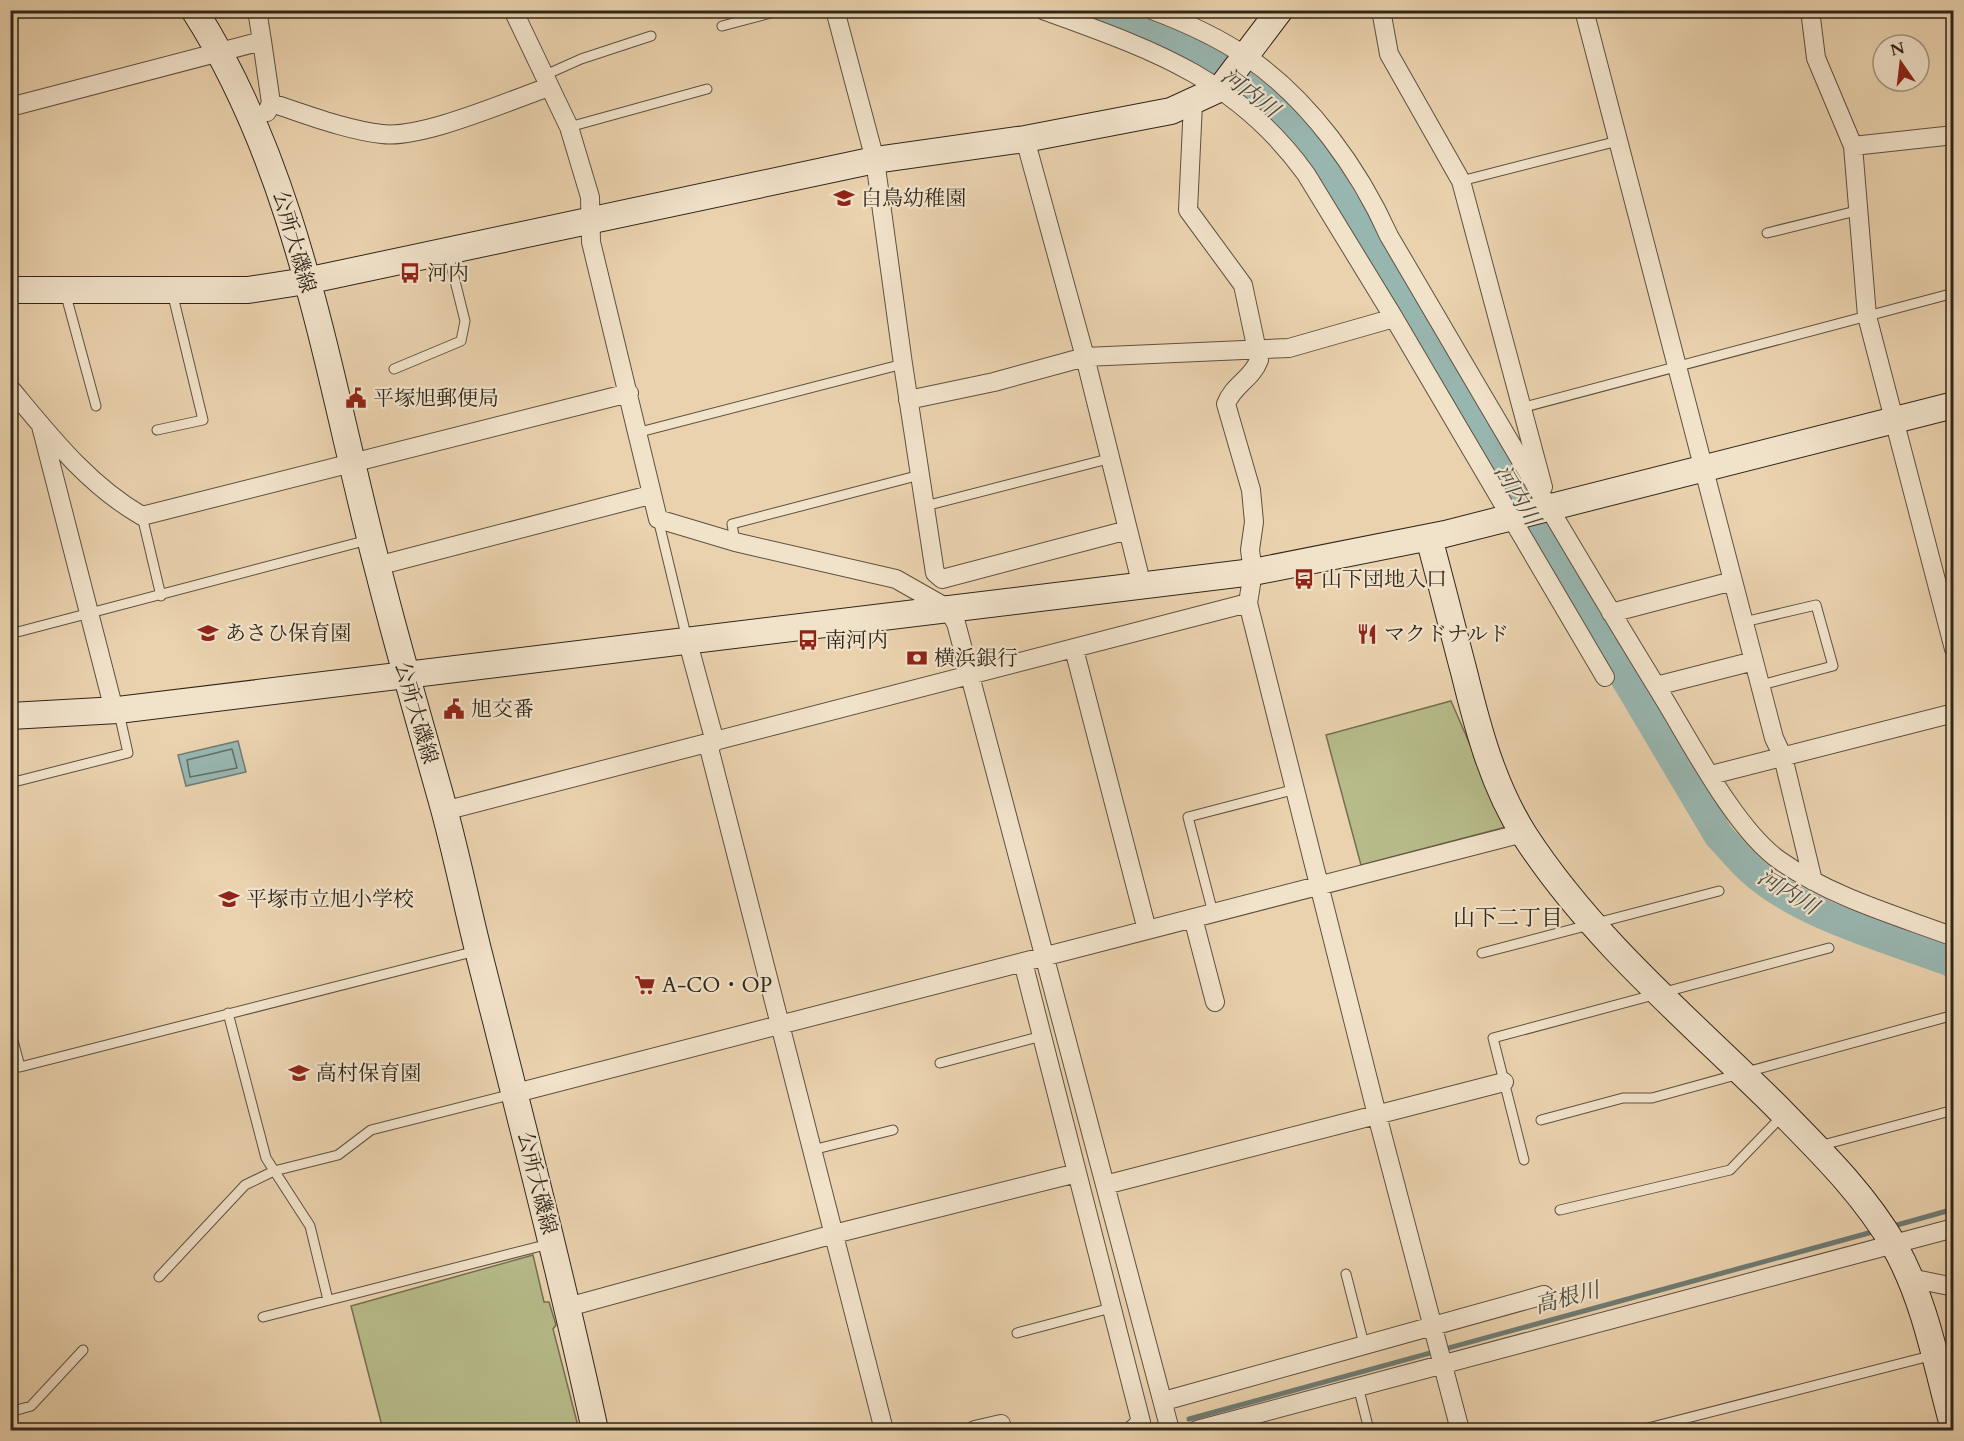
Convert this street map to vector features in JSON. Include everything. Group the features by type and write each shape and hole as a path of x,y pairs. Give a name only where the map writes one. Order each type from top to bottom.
{"street":[{"name":"公所大磯線","path":"194,10 262,112 370,539 444,811 516,1093 568,1307 595,1431"},
{"path":"257,10 262,41 262,112 382,134 404,134 435,126 546,82"},
{"path":"513,10 569,127 590,197 591,242 629,393 650,495 658,519 735,542 896,579 947,608 956,623 1164,1401 1170,1431"},
{"path":"836,10 875,160 908,400 935,573 942,579 1128,530"},
{"path":"1043,10 1161,56 1223,86 1293,155 1394,318 1605,677"},
{"path":"1152,10 1179,21 1244,59 1305,109 1349,165 1547,509 1711,775 1751,834 1778,860 1813,881 1845,897 1953,937"},
{"path":"10,290 248,290 447,251 875,160 1025,138 1171,111 1194,103 1223,86 1280,10"},
{"path":"1381,10 1389,54 1461,181 1547,509"},
{"path":"1584,10 1774,738 1783,757 1813,881"},
{"path":"1816,12 1816,58 1853,146 1867,316 1953,649"},
{"path":"10,107 262,41"},
{"path":"1194,103 1188,210 1243,285 1259,360 1255,372 1230,392 1226,404 1251,490 1254,522 1250,550 1253,572 1248,603 1321,885 1377,1115 1460,1431"},
{"path":"1853,146 1953,135"},
{"path":"1025,138 1085,357 1108,459 1142,586"},
{"path":"908,400 994,382 1085,357 1289,348 1394,318"},
{"path":"10,388 40,425 92,481 117,502 142,516 629,393"},
{"path":"10,716 116,710 1253,572 1429,538 1953,405"},
{"path":"40,425 116,710"},
{"path":"377,566 650,495"},
{"path":"1429,538 1479,732 1496,780 1523,833 1553,877 1592,925 1817,1147 1873,1211 1910,1278 1941,1359 1953,1426"},
{"path":"1611,613 1733,581"},
{"path":"444,811 1248,603"},
{"path":"687,639 711,743 884,1431"},
{"path":"1074,649 1147,930"},
{"path":"1656,686 1755,661"},
{"path":"1711,775 1953,713"},
{"path":"516,1093 1523,833"},
{"path":"1193,918 1215,1002"},
{"path":"1023,962 1141,1422 1132,1431"},
{"path":"1105,1185 1504,1082"},
{"path":"568,1307 834,1234 1077,1173"},
{"path":"1207,1429 1891,1242 1953,1228"},
{"path":"1910,1278 1953,1287"},
{"path":"1164,1401 1544,1295"},
{"path":"975,1431 1001,1424"}],"lane":[{"path":"722,26 782,10"},
{"path":"546,82 581,59 651,36"},
{"path":"569,127 707,89"},
{"path":"1461,181 1618,141"},
{"path":"1767,233 1860,210"},
{"path":"394,369 461,341 465,321 447,251"},
{"path":"64,290 96,406"},
{"path":"157,430 203,420 171,290"},
{"path":"1521,408 1676,364 1953,293"},
{"path":"636,433 903,364"},
{"path":"925,506 1108,459"},
{"path":"735,542 732,524 920,475"},
{"path":"142,516 161,596"},
{"path":"658,519 687,639"},
{"path":"10,634 90,615 370,539"},
{"path":"1744,622 1816,605 1833,666 1761,685"},
{"path":"10,783 128,753 116,710"},
{"path":"1213,913 1188,817 1296,789"},
{"path":"1482,953 1719,891"},
{"path":"1524,1160 1493,1038 1829,948"},
{"path":"10,1029 20,1067 478,950"},
{"path":"228,1013 266,1158 310,1226 328,1300"},
{"path":"1541,1120 1623,1098 1652,1098 1953,1015"},
{"path":"940,1063 1042,1036"},
{"path":"159,1277 245,1185 274,1171 338,1155 371,1130 516,1093"},
{"path":"1817,1147 1953,1110"},
{"path":"1560,1210 1730,1170 1784,1114"},
{"path":"812,1149 893,1130"},
{"path":"263,1317 552,1243"},
{"path":"1346,1274 1364,1344"},
{"path":"1017,1333 1112,1308"},
{"path":"10,1412 31,1406 83,1350"},
{"path":"1644,1429 1941,1359"},
{"path":"1358,1386 1370,1431"}],"green space":[{"path":"1451,701 1506,827 1361,865 1326,735"},
{"path":"533,1255 544,1302 549,1302 556,1325 553,1329 579,1430 383,1430 351,1306"}],"water":[{"path":"238,741 246,772 186,786 178,755"}],"waterway":[{"name":"河内川","path":"1090,10 1159,36 1206,60 1242,84 1307,141 1719,836 1750,869 1794,900 1819,913 1954,963"},
{"name":"高根川","path":"1890,1227 1954,1209"},
{"name":"高根川","path":"1189,1419 1876,1231"}],"place":[{"name":"白鳥幼稚園","path":"844,198"},
{"name":"河内","path":"410,273"},
{"name":"平塚旭郵便局","path":"356,398"},
{"name":"山下団地入口","path":"1304,579"},
{"name":"あさひ保育園","path":"208,633"},
{"name":"マクドナルド","path":"1367,634"},
{"name":"南河内","path":"808,640"},
{"name":"横浜銀行","path":"917,658"},
{"name":"旭交番","path":"454,709"},
{"name":"平塚市立旭小学校","path":"229,899"},
{"name":"A-CO・OP","path":"645,985"},
{"name":"高村保育園","path":"299,1073"}],"district":[{"name":"山下二丁目","path":"1508,918"}]}
